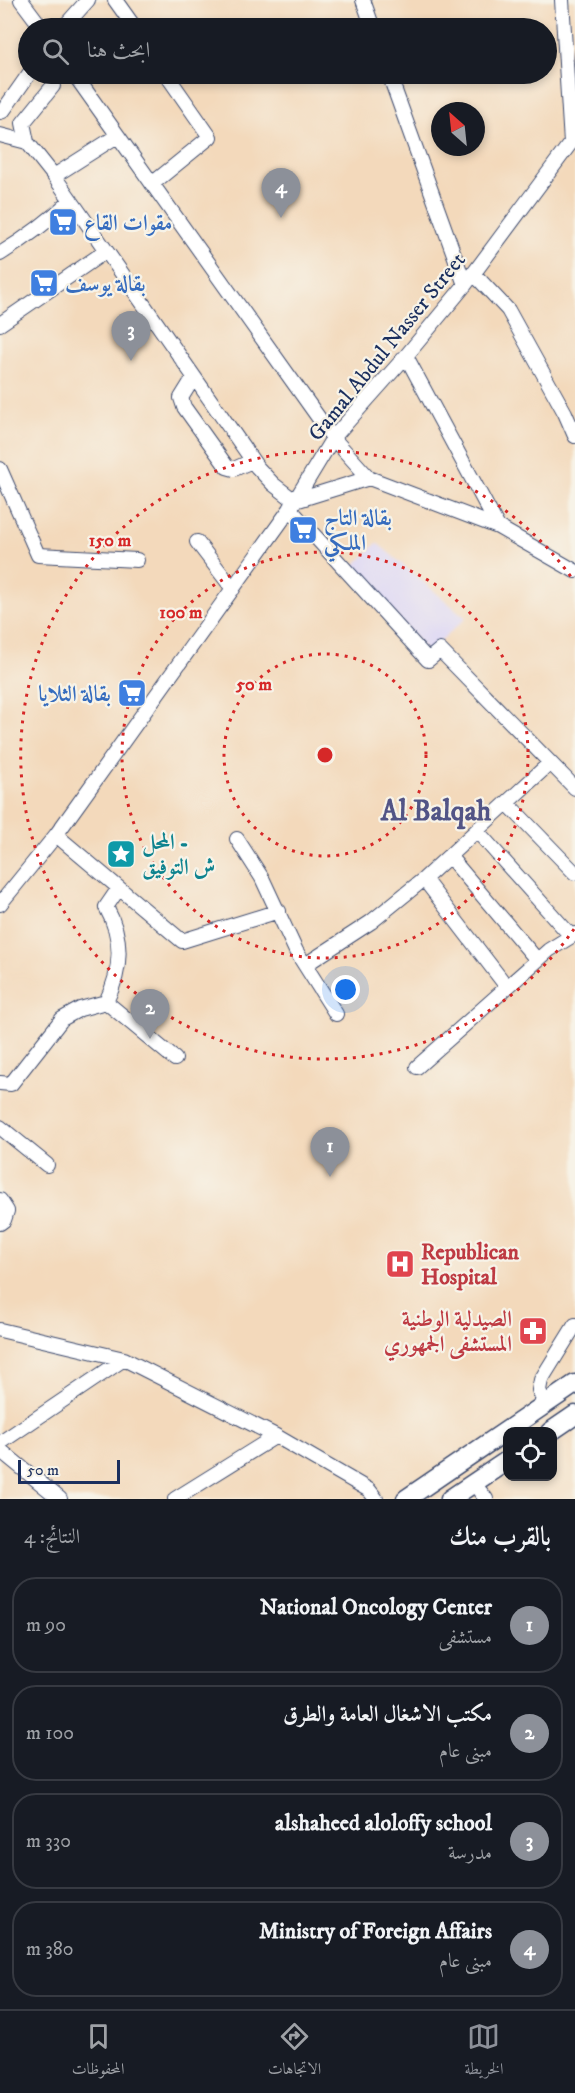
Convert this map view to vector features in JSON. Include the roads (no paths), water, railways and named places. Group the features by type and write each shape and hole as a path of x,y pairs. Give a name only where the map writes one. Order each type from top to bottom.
{"main road":[{"path":"406,1499 549,1417 575,1384"},
{"path":"533,1427 575,1399"},
{"path":"549,1417 575,1415"},
{"path":"557,1438 575,1426"},
{"path":"428,1499 503,1447"},
{"path":"450,1499 503,1463"},
{"path":"477,1496 503,1474"}],"street":[{"path":"21,0 34,18"},
{"path":"72,18 88,0"},
{"path":"116,0 128,18"},
{"path":"363,0 369,18"},
{"path":"562,0 573,140"},
{"path":"0,112 22,84"},
{"path":"53,84 23,123 27,142 71,200 252,461 428,660 440,650 575,788"},
{"path":"81,84 333,438 369,478 498,527 575,571"},
{"path":"152,184 210,137 173,84"},
{"path":"393,84 465,285"},
{"path":"0,135 27,142"},
{"path":"54,176 117,136"},
{"name":"Gamal Abdul Nasser Street","path":"0,904 56,835 233,589 293,505 333,438 465,285 573,140"},
{"path":"0,254 32,233 71,200"},
{"path":"2,317 106,251"},
{"path":"474,273 508,310 575,435"},
{"path":"406,356 498,527"},
{"path":"194,377 181,398 184,407 228,467 234,469 252,461"},
{"path":"0,469 38,555 136,560"},
{"path":"293,505 369,478"},
{"path":"197,542 233,589"},
{"path":"305,965 371,922 424,879 550,763"},
{"path":"507,803 575,873"},
{"path":"417,1067 537,960 573,935 477,831"},
{"path":"56,835 182,941 279,911"},
{"path":"237,839 262,878 296,951 336,1014"},
{"path":"449,856 537,960"},
{"path":"424,879 507,987"},
{"path":"0,1083 11,1084 62,1019 80,1009 106,1002 113,988 120,961 114,922 106,907 119,888"},
{"path":"106,1002 175,1059"},
{"path":"0,1127 47,1165"},
{"path":"0,1200 7,1211 4,1220 0,1223"},
{"path":"549,1417 539,1390 540,1380 575,1325"},
{"path":"0,1330 124,1359 276,1436 369,1490 376,1499"},
{"path":"0,1443 124,1359"},
{"path":"175,1499 276,1436"},
{"path":"0,1450 60,1499"}],"place":[{"name":"Ministry of Foreign Affairs","path":"281,218"},
{"name":"مقوات القاع","path":"63,222"},
{"name":"بقالة يوسف","path":"44,283"},
{"name":"alshaheed aloloffy school","path":"131,361"},
{"name":"بقالة التاج الملكي","path":"303,530"},
{"name":"بقالة الثلايا","path":"132,693"},
{"name":"المحل - ش التوفيق","path":"121,854"},
{"name":"مكتب الاشغال العامة والطرق","path":"150,1039"},
{"name":"National Oncology Center","path":"330,1177"},
{"name":"Republican Hospital","path":"400,1264"},
{"name":"الصيدلية الوطنية المستشفى الجمهوري","path":"533,1331"}],"district":[{"name":"Al Balqah","path":"436,810"}]}
